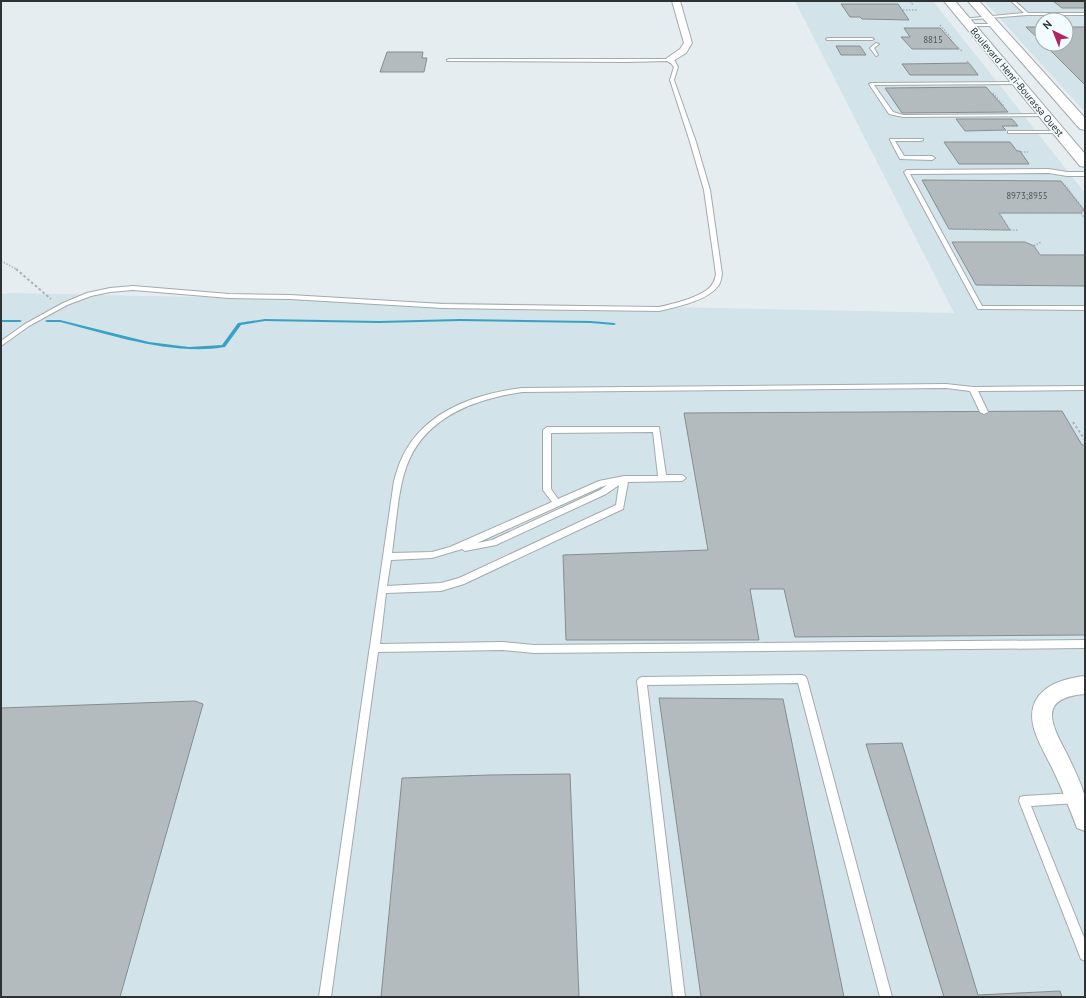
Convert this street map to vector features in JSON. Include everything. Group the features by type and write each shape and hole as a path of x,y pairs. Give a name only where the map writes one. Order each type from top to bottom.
{"main road":[{"name":"Boulevard Henri-Bourassa Ouest","path":"949,1 1085,163"},
{"name":"Boulevard Henri-Bourassa Ouest","path":"973,1 1084,124"}],"street":[{"path":"670,60 684,51 688,43 676,1"},
{"path":"1085,685 1065,687 1053,693 1046,701 1042,713 1045,730 1085,820"}],"lane":[{"path":"1013,1 1027,14"},
{"path":"967,22 991,21 1027,14 1085,14"},
{"path":"967,22 991,21"},
{"path":"828,39 872,39"},
{"path":"876,55 871,50 877,44"},
{"path":"1,344 27,324 65,304 100,292 133,288 229,296 290,297 443,306 620,309 663,308 694,299 705,294 716,285 719,269 707,190 694,142 672,80 676,67 673,62 670,60 449,60"},
{"path":"1018,83 871,84 891,113 903,116 1045,115"},
{"path":"1010,132 1058,132"},
{"path":"921,140 892,140 902,158 932,158"},
{"path":"1085,174 1067,174 1049,171 907,172 980,308 1085,308"},
{"path":"325,997 398,481 406,456 422,433 436,420 457,407 480,398 501,392 532,389 946,386 973,389 1085,388"},
{"path":"973,389 984,412"},
{"path":"557,503 548,490 547,430 656,429 662,478"},
{"path":"452,550 599,484 624,479 682,478"},
{"path":"387,557 432,555 493,543 603,492 624,479"},
{"path":"382,590 442,587 461,581 620,507 624,479"},
{"path":"374,648 503,646 542,649 1085,644"},
{"path":"679,997 642,681 802,679 886,997"},
{"path":"1076,798 1024,801 1085,955"}],"path":[{"path":"910,1 913,5"},
{"path":"903,10 917,10"},
{"path":"940,25 945,33 952,39 950,40"},
{"path":"956,46 962,51"},
{"path":"967,61 978,74"},
{"path":"991,91 1005,107"},
{"path":"1021,152 1028,152"},
{"path":"1061,181 1084,210 1081,213"},
{"path":"1010,230 999,213 1081,213"},
{"path":"1081,213 1085,219"},
{"path":"949,229 1018,230"},
{"path":"952,242 1025,242 1034,246 1040,254 1085,255"},
{"path":"1034,246 1041,242"},
{"path":"1,261 13,266 23,273 50,299 65,304"},
{"path":"1073,422 1085,440"}],"shaded area":[{"path":"795,1 933,1 1085,193 1085,997 1,997 1,294 12,293 954,313"},
{"path":"984,1 1085,1 1085,112"}],"building":[{"path":"1053,1 1085,1 1085,8 1062,8"},
{"path":"841,4 898,4 909,20 862,19 860,17 850,17"},
{"path":"1026,27 1034,27 1034,34"},
{"path":"1074,27 1085,27 1085,85 1052,52 1074,52"},
{"path":"904,28 940,28 959,49 912,49 901,37 910,37"},
{"path":"836,46 860,46 866,55 841,55"},
{"path":"387,52 423,52 422,58 427,58 424,72 380,72"},
{"path":"969,63 978,75 910,75 902,64"},
{"path":"986,87 1008,112 902,113 885,88"},
{"path":"956,119 1012,119 1018,126 1002,126 1006,130 965,131"},
{"path":"944,142 1010,142 1017,151 1020,151 1029,164 959,164"},
{"path":"922,180 1061,181 1084,210 1081,213 999,213 1010,230 949,229"},
{"path":"952,242 1025,242 1034,246 1040,255 1085,255 1085,286 976,285"},
{"path":"1062,411 1082,445 1085,445 1085,635 795,637 784,589 750,589 759,640 566,640 563,555 708,550 684,413"},
{"path":"659,698 783,699 844,997 701,997"},
{"path":"195,701 203,704 120,997 1,997 1,708"},
{"path":"902,743 978,995 1060,991 1062,997 944,997 866,744"},
{"path":"570,774 579,997 381,997 402,778"}],"waterway":[{"path":"47,321 60,321 149,343 189,348 223,346 240,324 265,320 379,322 460,320 591,322 614,324"},
{"path":"1,321 20,321"}]}
